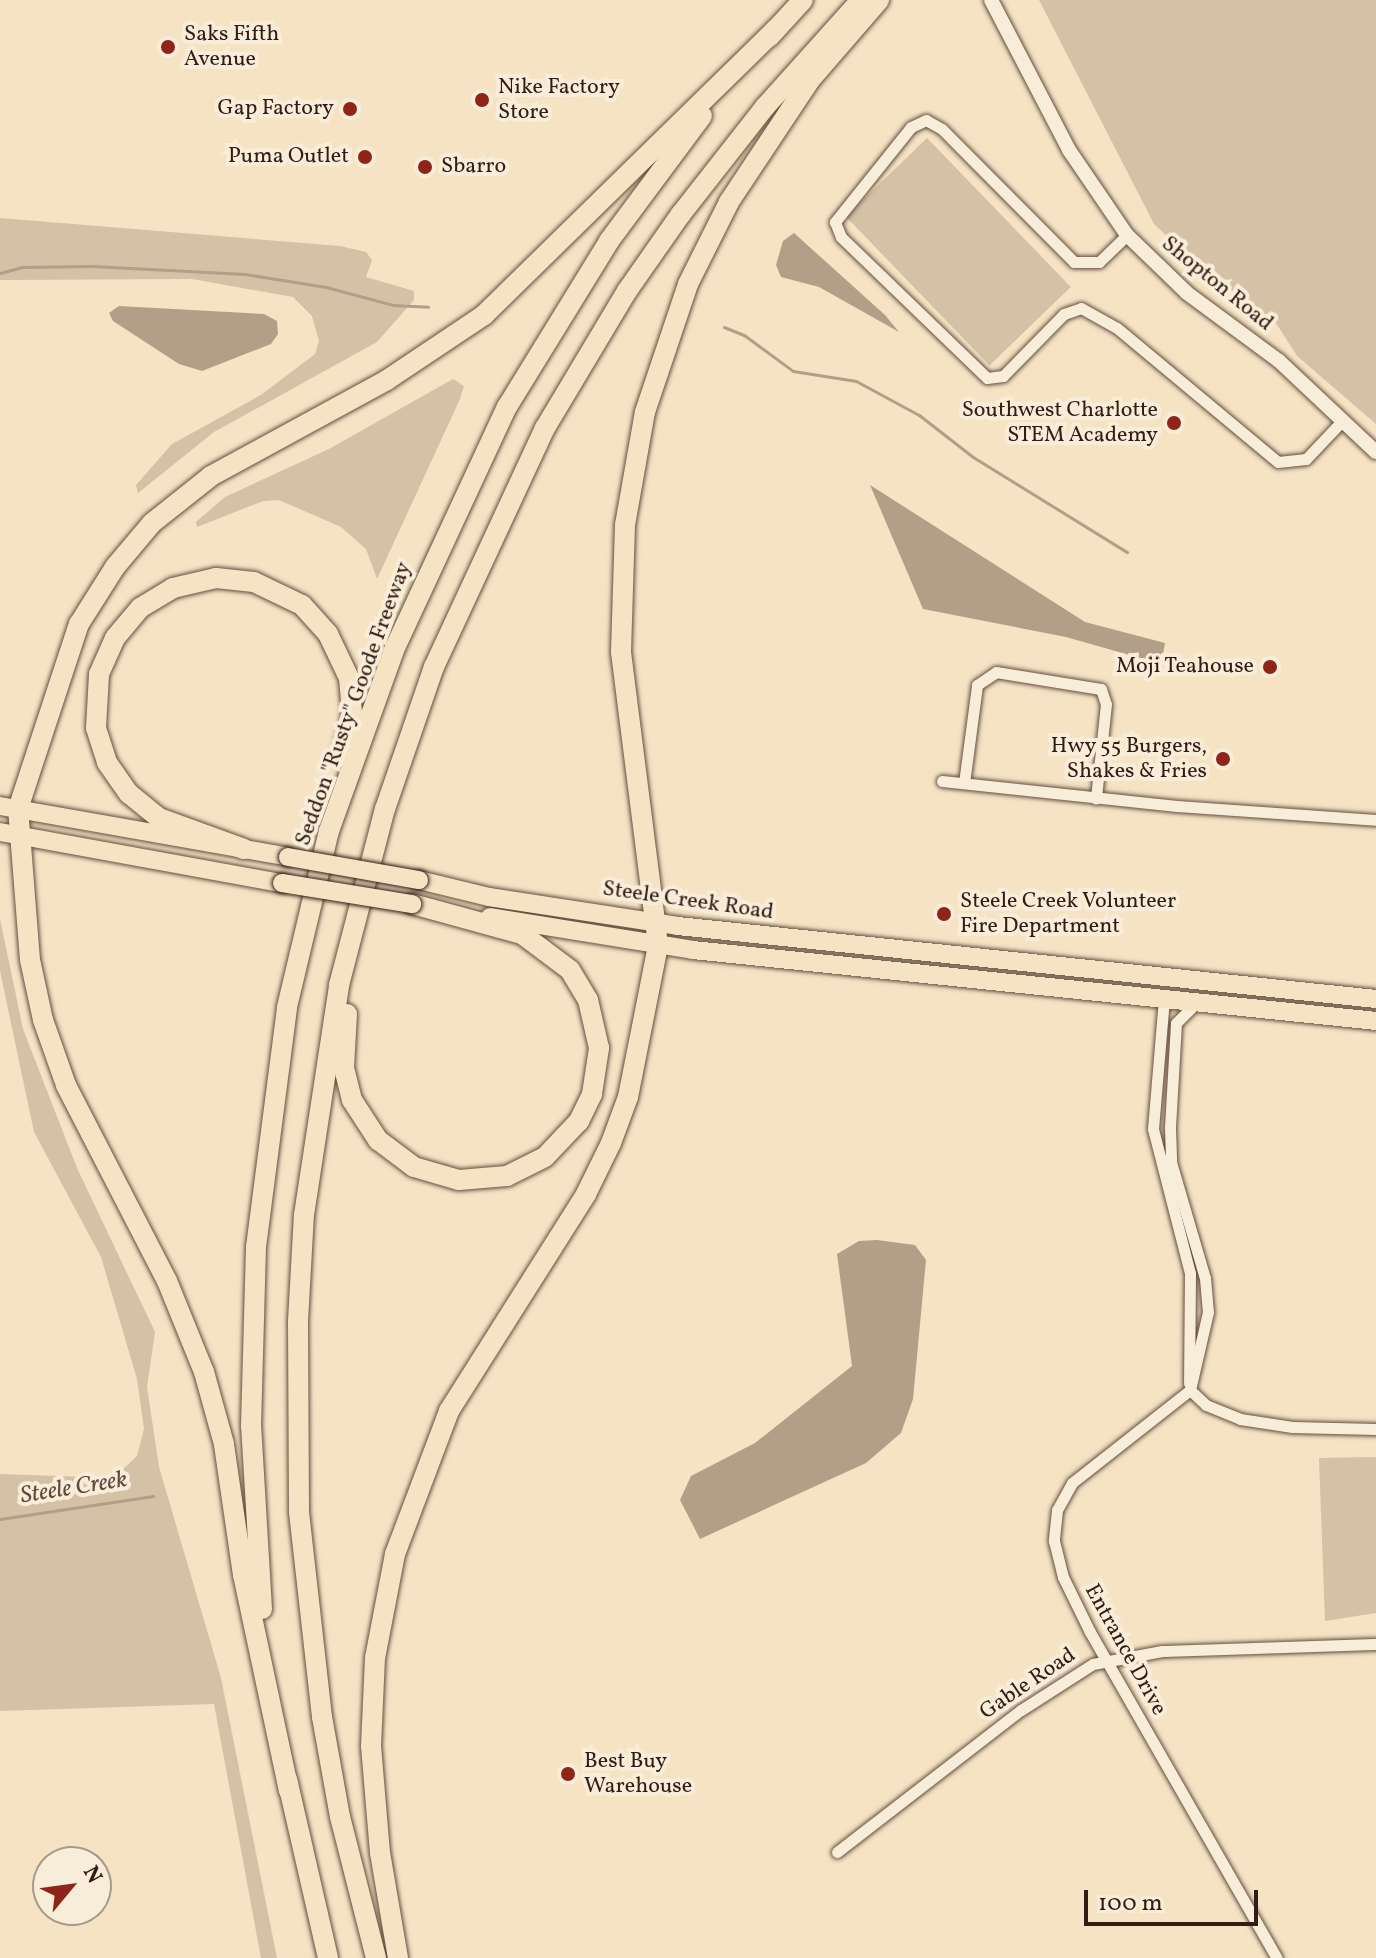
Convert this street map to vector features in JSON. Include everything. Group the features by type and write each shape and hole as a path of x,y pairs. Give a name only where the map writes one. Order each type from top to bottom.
{"highway":[{"name":"Seddon \"Rusty\" Goode Freeway","path":"328,1958 289,1791 256,1561 251,1346 257,1232 275,1080 329,831 400,636 507,407 618,229 707,109 803,0"},
{"path":"376,1958 340,1817 322,1717 307,1609 297,1406 304,1215 319,1097 339,985 385,809 434,667 473,575 579,369 627,291 725,155 861,0"},
{"path":"398,1958 380,1853 371,1746 375,1658 395,1554 449,1411 586,1194 611,1143 631,1082 658,945 621,652 625,525 645,412 688,284 729,202 810,80 879,0"},
{"path":"289,1791 243,1575 213,1402 167,1281 53,1052 30,960 9,833 9,807 79,624 108,575 152,523 211,476 387,380 484,315 776,29"},
{"path":"244,849 177,827 144,807 107,762 96,728 99,674 115,638 154,598 195,581 235,579 287,595 317,620 337,649 349,678 352,715 329,831"},
{"path":"385,809 343,1038 352,1100 378,1140 430,1174 474,1180 523,1170 570,1134 592,1094 599,1048 588,1000 570,970 540,943 502,927 412,904"}],"main road":[{"name":"Steele Creek Road","path":"9,807 419,880 489,897 655,922 1376,999"},
{"name":"Steele Creek Road","path":"9,833 282,883 658,945 1376,1021"},
{"path":"985,979 1152,984 1162,974"},
{"path":"1164,998 1183,988 1333,994"}],"street":[{"name":"Shopton Road","path":"991,0 1069,150 1127,235 1187,293 1279,361 1376,452"},
{"path":"1127,235 1099,262 1074,262 942,129 926,120 911,127 835,222 841,237 987,378 1003,376 1055,321 1081,308 1117,328 1278,462 1306,459 1343,420"},
{"path":"964,783 977,685 996,672 1090,683 1101,689 1106,704 1096,798"},
{"path":"942,781 1096,798 1376,820"},
{"path":"1164,998 1153,1129 1190,1273 1190,1390"},
{"path":"1190,1390 1208,1312 1202,1260 1171,1162 1171,1070 1176,1023 1199,1002"},
{"path":"1190,1390 1218,1413 1240,1419 1292,1427 1376,1429"},
{"name":"Entrance Drive","path":"1190,1390 1085,1470 1057,1510 1056,1559 1105,1660 1277,1958"},
{"name":"Gable Road","path":"837,1852 1054,1686 1105,1660 1162,1651 1376,1644"}],"shaded area":[{"path":"1039,0 1376,0 1376,424 1297,356 1276,323 1210,276 1154,224"},
{"path":"927,138 1071,287 990,365 846,216"},
{"path":"0,218 340,246 366,252 372,260 366,277 414,291 414,300 377,342 214,432 138,493 136,485 172,444 261,395 315,354 319,341 312,316 293,297 192,279 0,280"},
{"path":"794,233 885,315 899,332 819,287 781,277 776,265 783,241"},
{"path":"119,306 264,314 277,321 278,334 271,344 202,371 179,364 113,321 109,313"},
{"path":"453,379 464,386 460,399 377,579 366,549 341,527 279,500 263,501 197,527 196,522 225,497 329,449"},
{"path":"870,485 1085,622 1165,643 1161,664 1066,637 923,609"},
{"path":"0,919 23,1029 77,1168 155,1332 147,1387 159,1467 221,1678 277,1958 261,1958 214,1704 0,1711 0,1474 114,1478 137,1456 144,1429 137,1379 101,1257 34,1132 0,971"},
{"path":"859,1241 915,1245 926,1260 913,1399 901,1433 866,1463 700,1539 680,1500 691,1476 755,1443 852,1366 837,1254"},
{"path":"1376,1457 1376,1613 1325,1621 1319,1458"}],"waterway":[{"path":"0,273 23,267 92,266 245,274 326,287 393,305 428,307"},
{"path":"724,327 744,335 793,371 856,381 919,415 973,457 1127,552"},
{"name":"Steele Creek","path":"0,1519 153,1496"}],"place":[{"name":"Saks Fifth Avenue","path":"168,47"},
{"name":"Nike Factory Store","path":"482,100"},
{"name":"Gap Factory","path":"350,109"},
{"name":"Puma Outlet","path":"365,157"},
{"name":"Sbarro","path":"425,167"},
{"name":"Southwest Charlotte STEM Academy","path":"1174,423"},
{"name":"Moji Teahouse","path":"1270,667"},
{"name":"Hwy 55 Burgers, Shakes & Fries","path":"1223,759"},
{"name":"Steele Creek Volunteer Fire Department","path":"944,914"},
{"name":"Best Buy Warehouse","path":"568,1774"}]}
